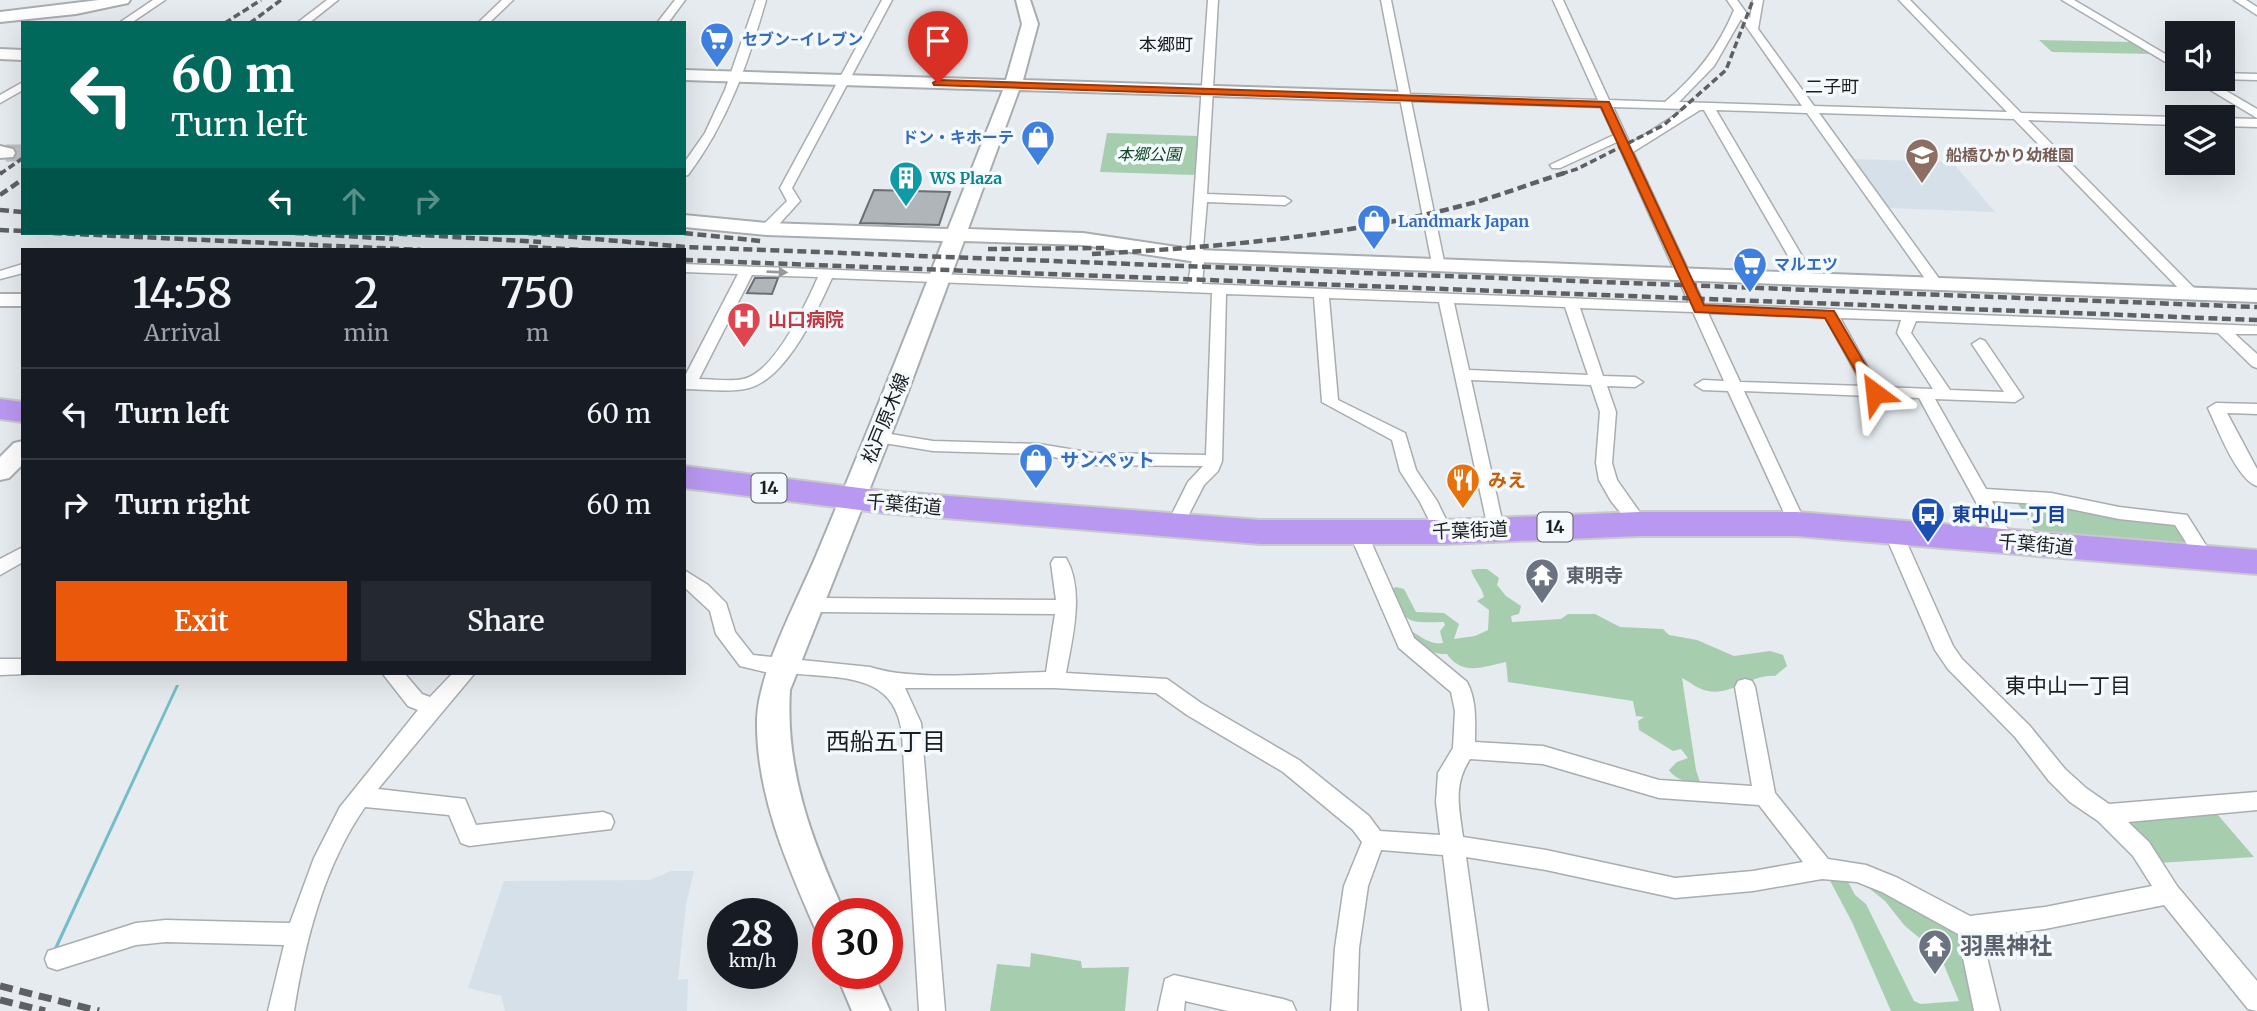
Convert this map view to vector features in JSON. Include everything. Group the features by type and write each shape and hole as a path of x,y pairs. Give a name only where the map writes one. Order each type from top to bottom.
{"highway":[{"path":"0,409 21,412"},
{"name":"千葉街道","path":"686,477 853,499 1260,532 1443,532 1639,524 1797,524 2257,562"}],"street":[{"path":"0,16 76,9 123,0"},
{"path":"127,21 160,0"},
{"path":"305,21 333,0"},
{"path":"485,21 508,0"},
{"path":"664,21 680,0"},
{"path":"686,170 705,148 736,76 761,0"},
{"path":"767,229 794,201 786,188 887,0"},
{"path":"1195,289 1213,0"},
{"path":"1386,0 1438,266"},
{"path":"1558,0 1797,524"},
{"path":"1753,30 1758,0"},
{"path":"1904,0 2191,293"},
{"path":"2067,0 2165,59"},
{"path":"2239,0 2257,12"},
{"name":"松戸原木線","path":"819,898 792,827 778,772 771,715 783,666 878,438 1013,85 1030,24 1028,2"},
{"path":"1667,106 1691,87 1707,69 1726,41 1736,5"},
{"path":"1736,5 1936,284"},
{"path":"0,54 21,55"},
{"path":"686,75 2165,121"},
{"path":"2235,76 2257,77"},
{"path":"0,100 21,86"},
{"path":"2218,91 2257,114"},
{"path":"1628,150 1702,107"},
{"path":"1702,107 1805,273"},
{"path":"2235,122 2257,123"},
{"path":"1556,166 1621,136"},
{"path":"1207,198 1285,201"},
{"path":"686,221 767,229 1083,239 1197,259 2257,296"},
{"path":"686,268 2257,330"},
{"path":"0,275 21,269"},
{"path":"747,271 686,384 746,384 762,376 802,328 827,273"},
{"path":"1175,526 1197,482 1212,467 1214,461 1219,290"},
{"path":"1321,294 1330,402 1399,437 1408,471 1429,501 1443,532"},
{"path":"0,299 21,300"},
{"path":"1446,299 1495,529"},
{"path":"1571,303 1608,412 1604,463 1608,481 1639,524"},
{"path":"1830,314 1875,393"},
{"path":"1910,317 1904,333 1946,396"},
{"path":"2222,329 2257,363"},
{"path":"1703,385 2015,397 1980,344"},
{"path":"1464,375 1635,382"},
{"path":"1925,395 2006,541"},
{"path":"2257,409 2216,408 2246,467 2257,480"},
{"path":"878,438 933,446 1039,449 1093,458 1214,461"},
{"path":"0,472 21,451"},
{"path":"1982,495 2051,499 2119,513 2181,519 2205,558"},
{"path":"1893,532 1945,650 1955,664 2022,731 2057,775 2078,795 2106,814 2141,849 2169,893 2257,1000"},
{"path":"1363,533 1363,544 1406,643 1460,688 1465,711 1464,750 1449,773 1447,802 1475,1011"},
{"path":"0,568 21,554"},
{"path":"1054,680 1065,630 1066,580 1060,563"},
{"path":"686,579 719,608 726,634 747,662 833,668 883,680 1054,680 1160,685 1194,709 1291,765 1361,823 1374,840 1455,847 1546,860 1675,888 1753,881 1822,869 1858,872 1890,885 1968,927 2045,918 2169,893"},
{"path":"822,605 1064,607"},
{"path":"0,667 21,667"},
{"path":"394,675 415,700 432,707"},
{"path":"278,1009 299,934 319,877 347,816 432,707 463,675"},
{"path":"883,680 905,702 914,727 912,746 932,1011"},
{"path":"1745,687 1765,796 1822,869"},
{"path":"1464,750 1543,755 1659,789 1765,796"},
{"path":"360,797 457,806 469,836 603,822"},
{"path":"2106,814 2257,801"},
{"path":"1344,1011 1347,948 1356,886 1374,840"},
{"path":"1968,927 1987,1011"},
{"path":"57,959 136,933 166,931 299,934"},
{"path":"1171,1011 1174,988 1283,1011"},
{"path":"861,989 871,1011"}],"shaded area":[{"name":"船橋ひかり幼稚園","path":"1853,159 1952,162 1995,212 1889,208"},
{"path":"671,871 694,871 686,904 678,980 688,979 687,1011 505,1011 501,996 468,988 504,881 650,880"}],"green space":[{"path":"2039,40 2131,42 2153,54 2052,52"},
{"name":"本郷公園","path":"1107,133 1198,136 1195,175 1100,172"},
{"path":"2017,502 2054,504 2171,523 2179,526 2190,546 2035,532"},
{"path":"1487,569 1499,578 1497,585 1506,596 1521,606 1519,614 1511,616 1512,622 1561,619 1568,614 1595,614 1620,627 1663,629 1669,635 1697,640 1734,656 1770,651 1783,655 1787,666 1775,676 1758,678 1716,692 1701,689 1682,678 1696,770 1701,785 1688,782 1669,770 1677,762 1688,758 1681,749 1673,751 1639,730 1638,721 1644,717 1636,716 1633,701 1508,682 1506,662 1466,668 1447,654 1434,653 1420,644 1408,629 1429,641 1443,643 1440,631 1445,625 1444,622 1409,619 1389,590 1396,587 1404,589 1416,612 1444,613 1459,624 1454,639 1475,636 1488,630 1489,610 1477,601 1484,597 1471,570"},
{"path":"2212,808 2254,857 2158,863 2122,817"},
{"path":"1844,874 1855,895 1866,904 1914,1001 1921,1004 1959,1001 1944,965 1934,950 1905,926 1885,901 1870,889 1868,881 1961,932 1978,1011 1891,1011 1852,922 1828,877"},
{"path":"1031,953 1081,961 1082,968 1129,967 1125,1011 990,1011 997,964 1030,967"}],"water":[{"path":"176,685 179,685 58,947 54,948"}],"building":[{"name":"WS Plaza","path":"874,190 950,192 939,225 860,223"},
{"path":"755,278 778,278 772,294 747,293"}],"tunnel":[{"path":"6,153 21,153"}],"railway":[{"path":"228,21 261,0"},
{"path":"253,21 281,0"},
{"path":"1561,174 1577,169 1664,125 1726,70 1753,0"},
{"path":"2,172 0,174 21,159"},
{"path":"1092,254 1189,248 1334,232 1476,202 1567,172"},
{"path":"0,195 21,180"},
{"path":"0,210 21,212"},
{"path":"0,230 21,231"},
{"path":"686,233 761,241"},
{"path":"96,235 378,248"},
{"path":"328,235 393,239"},
{"path":"420,235 541,242"},
{"path":"551,235 686,247 2257,307"},
{"path":"529,247 546,248"},
{"path":"988,249 1104,248"},
{"path":"686,260 2257,320"},
{"path":"0,986 99,1011"},
{"path":"0,1000 45,1011"}],"place":[{"name":"セブン-イレブン","path":"717,69"},
{"name":"ドン・キホーテ","path":"1038,167"},
{"name":"船橋ひかり幼稚園","path":"1922,185"},
{"name":"WS Plaza","path":"906,208"},
{"name":"Landmark Japan","path":"1374,251"},
{"name":"マルエツ","path":"1750,294"},
{"name":"山口病院","path":"744,349"},
{"name":"サンペット","path":"1036,490"},
{"name":"みえ","path":"1463,510"},
{"name":"東中山一丁目","path":"1928,544"},
{"name":"東明寺","path":"1542,605"},
{"name":"羽黒神社","path":"1935,976"}],"district":[{"name":"本郷町","path":"1166,45"},
{"name":"二子町","path":"1832,87"},
{"name":"東中山一丁目","path":"2068,686"},
{"name":"西船五丁目","path":"886,742"}],"route":[{"path":"938,83 1605,104 1700,309 1830,314 1875,393"}]}
